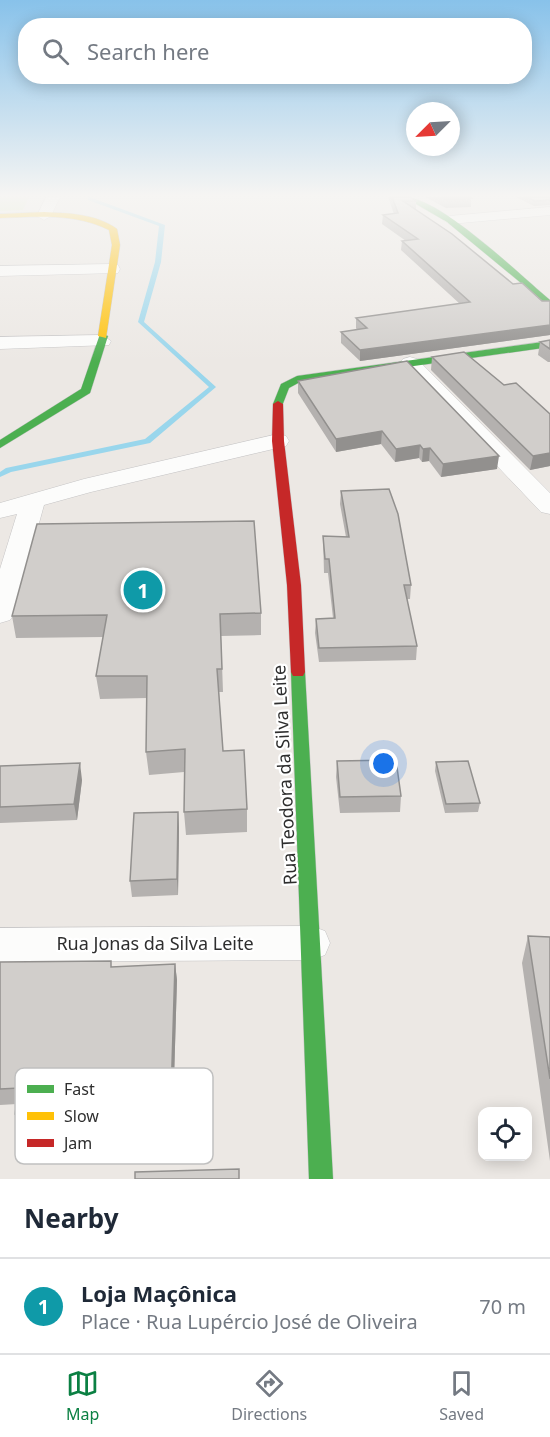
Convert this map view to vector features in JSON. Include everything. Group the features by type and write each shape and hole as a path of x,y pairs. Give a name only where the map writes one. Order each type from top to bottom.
{"street":[{"path":"2,443 86,391 102,341 115,252"},
{"path":"488,252 550,304"},
{"path":"0,271 112,269"},
{"path":"0,343 102,341"},
{"path":"410,363 550,344"},
{"path":"410,363 550,507"},
{"name":"Rua Teodora da Silva Leite","path":"321,1179 294,585 278,441 278,400 285,386 297,379 410,363"},
{"path":"0,511 34,499 278,441"},
{"path":"0,614 34,499"},
{"name":"Rua Jonas da Silva Leite","path":"0,945 311,943"}],"building":[{"path":"414,252 474,252 513,284 522,283 542,301 550,301 550,325 360,350 341,332 367,328 356,318 470,302"},
{"path":"550,340 550,349 540,342"},
{"path":"464,352 504,385 516,383 550,414 550,453 533,456 432,357"},
{"path":"407,361 499,456 443,464 430,448 423,449 420,445 396,449 382,431 336,439 298,381"},
{"path":"389,489 398,514 411,585 404,585 417,646 319,648 316,619 335,618 329,559 325,559 323,536 349,537 341,491"},
{"path":"254,521 261,613 220,614 222,669 217,669 223,751 244,750 247,809 184,812 185,749 146,752 147,676 96,676 107,615 12,616 37,524"},
{"path":"396,760 401,796 340,797 337,761"},
{"path":"468,761 480,803 446,804 436,762"},
{"path":"80,763 74,804 0,807 0,766"},
{"path":"178,812 177,879 130,881 134,813"},
{"path":"528,936 550,937 550,1079"},
{"path":"111,961 111,967 175,964 172,1068 15,1068 15,1088 0,1089 0,962"},
{"path":"239,1169 239,1179 135,1179 135,1172"}],"waterway":[{"path":"0,475 9,470 147,441 213,387 141,322 159,252"}],"traffic: fast":[{"path":"488,252 550,304"},
{"path":"0,445 86,391 103,336"},
{"path":"278,404 285,386 297,379 550,344"},
{"path":"298,672 321,1179"}],"traffic: slow":[{"path":"103,336 115,252"}],"traffic: jam":[{"path":"278,404 278,441 294,585 298,672"}],"place":[{"name":"Loja Maçônica","path":"143,590"}]}
